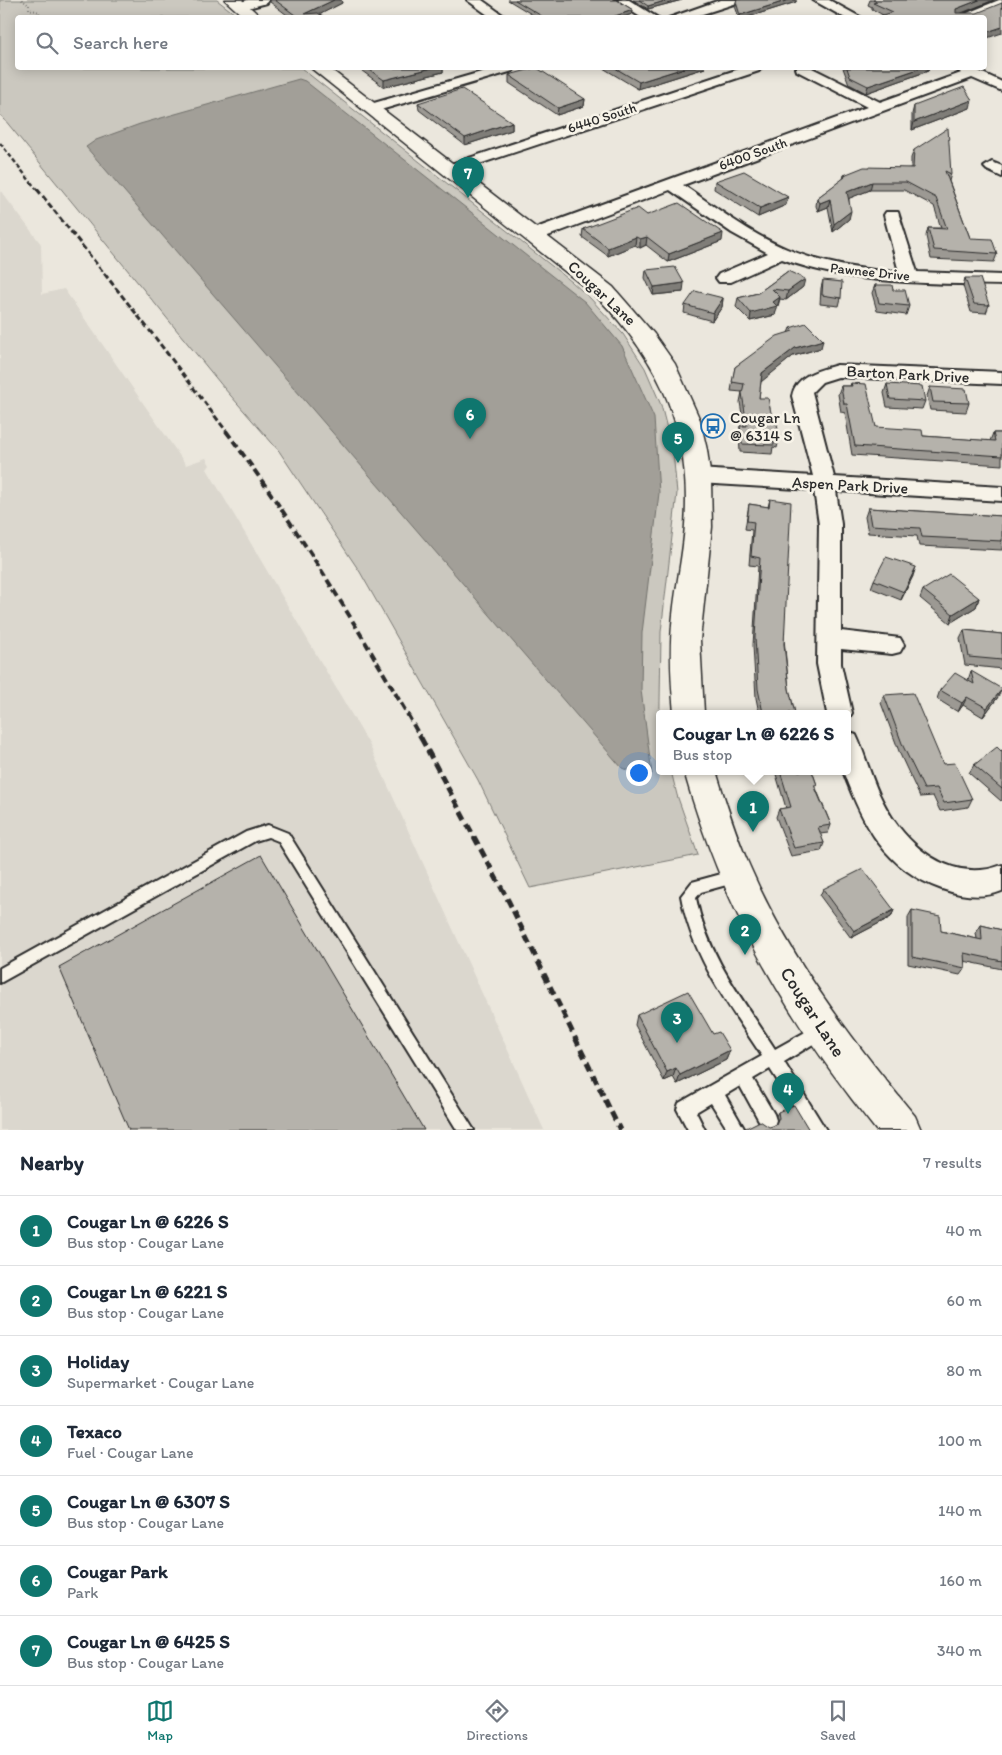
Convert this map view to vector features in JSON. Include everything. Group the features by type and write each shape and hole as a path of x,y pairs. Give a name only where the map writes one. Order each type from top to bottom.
{"main road":[{"path":"237,3 251,15"},
{"name":"Cougar Lane","path":"322,70 534,235 618,304 656,350 675,385 688,421 698,476 698,528 686,629 689,710"},
{"name":"Cougar Lane","path":"701,775 709,806 736,876 774,952 822,1030 901,1130"}],"street":[{"path":"237,3 263,0"},
{"path":"473,0 496,15"},
{"path":"620,0 647,15"},
{"path":"685,15 733,0"},
{"path":"819,0 850,15"},
{"path":"968,15 1002,3"},
{"path":"372,108 501,70"},
{"name":"6440 South","path":"450,169 748,70"},
{"path":"806,70 879,107"},
{"path":"967,70 1002,86"},
{"name":"6400 South","path":"534,235 879,107 967,70"},
{"name":"Pawnee Drive","path":"671,184 780,253 836,270 909,276 1002,280"},
{"path":"892,215 909,276"},
{"path":"725,278 767,261 780,253"},
{"name":"Barton Park Drive","path":"838,710 829,664 830,535 824,483 802,396 803,390 815,378 837,371 852,370 1002,378"},
{"name":"Aspen Park Drive","path":"698,476 1002,494"},
{"path":"828,639 892,644"},
{"path":"851,753 865,791 886,836 906,857 932,873 961,882 986,883 1002,878"}],"lane":[{"path":"0,976 251,836 268,831 283,837 466,1130"},
{"path":"736,876 697,888 688,896 695,931 724,982 818,1130"},
{"path":"697,1130 685,1109 822,1030"},
{"path":"743,1076 768,1120"},
{"path":"714,1092 737,1130"}],"path":[{"path":"22,0 29,5 29,9 40,12 40,15"}],"shaded area":[{"path":"0,0 217,0 236,15 15,15 15,70 304,70 590,298 623,334 645,368 661,405 673,452 677,493 661,632 660,710 656,710 656,775 672,775 698,855 530,888 478,780 360,572 279,451 224,388 0,114"},
{"path":"299,79 305,81 585,302 622,346 654,418 659,493 642,633 641,690 652,774 641,776 622,768 86,147 96,140 140,124"},
{"path":"0,190 41,244 42,294 64,289 186,465 206,458 210,465 207,469 369,744 544,1130 0,1130"}],"building":[{"path":"275,0 334,0 304,14 318,13 321,15 295,15"},
{"path":"515,0 617,0 633,10 618,15 540,15"},
{"path":"639,0 668,0 648,6"},
{"path":"737,0 789,0 740,15"},
{"path":"873,0 979,0 956,9 956,13 977,13 1002,3 1002,27 987,32 987,15 884,15 893,12 873,3 877,2"},
{"path":"370,70 424,70 384,80"},
{"path":"528,70 540,70 585,99 558,108 509,75"},
{"path":"618,70 678,70 639,82"},
{"path":"848,70 915,70 868,86 850,77"},
{"path":"964,87 972,100 914,122 914,106"},
{"path":"462,89 512,122 465,138 418,103"},
{"path":"948,128 951,174 945,171 970,238 992,239 997,254 934,250 928,228 947,229 936,198 906,182 872,182 847,192 851,211 834,224 830,199 820,203 817,198 845,177 844,175 864,167 913,168 914,150"},
{"path":"744,171 788,197 760,208 715,181"},
{"path":"679,203 723,233 669,254 647,237 640,239 636,237 608,248 583,229 638,208 647,215"},
{"path":"675,267 684,283 654,287 646,270"},
{"path":"788,271 805,279 788,291 772,289 780,297 773,302 777,306 751,313 738,298 758,293"},
{"path":"965,278 980,278 989,305 974,304"},
{"path":"823,280 842,282 841,298 822,295"},
{"path":"875,285 892,285 893,290 905,290 909,306 879,303"},
{"path":"695,291 723,298 713,313 685,305"},
{"path":"806,323 823,340 795,348 762,373 759,398 768,398 773,422 777,423 779,439 773,439 774,445 742,444 740,426 747,426 742,393 744,384 732,382 735,367 777,336 793,331 790,328"},
{"path":"851,383 866,384 876,427 922,430 923,436 995,441 993,433 1002,433 1002,456 855,446 847,404 844,404 841,386 852,386"},
{"path":"887,384 922,386 925,401 890,399"},
{"path":"930,387 966,389 969,403 933,402"},
{"path":"770,499 791,502 784,644 789,689 794,710 762,710 758,689 755,637 760,558 751,556 754,522 747,521 749,504 769,507"},
{"path":"868,508 1002,516 1002,541 922,537 920,528 871,525"},
{"path":"886,557 916,567 904,592 874,580"},
{"path":"949,574 979,598 953,614 923,590"},
{"path":"964,630 1002,634 1002,660 969,657"},
{"path":"971,671 1002,689 987,708 967,697 962,703 940,690 955,673 974,684"},
{"path":"913,693 943,764 955,763 972,799 944,803 937,788 924,789 903,746 884,695"},
{"path":"997,747 1002,750 1002,789 974,765"},
{"path":"781,775 813,775 817,785 814,785 831,825 818,827 824,843 794,848 779,809 791,807"},
{"path":"261,855 424,1130 129,1130 59,967"},
{"path":"863,869 894,910 854,931 823,889"},
{"path":"912,910 940,916 941,931 982,940 981,925 1002,930 1002,961 964,953 965,968 912,957"},
{"path":"688,991 713,1034 719,1032 730,1050 680,1075 676,1068 667,1072 637,1015"},
{"path":"794,1105 809,1130 742,1130 760,1121 769,1127 776,1125 779,1118 778,1112"}],"railway":[{"path":"0,143 38,191"},
{"path":"37,189 154,336 227,432"},
{"path":"226,431 279,506 329,582 422,740"},
{"path":"421,738 509,902 620,1130"}],"place":[{"name":"Cougar Ln @ 6425 S","path":"468,198"},
{"name":"Cougar Ln @ 6314 S","path":"713,426"},
{"name":"Cougar Park","path":"470,439"},
{"name":"Cougar Ln @ 6307 S","path":"678,463"},
{"name":"Cougar Ln @ 6226 S","path":"753,832"},
{"name":"Cougar Ln @ 6221 S","path":"745,955"},
{"name":"Holiday","path":"677,1043"},
{"name":"Texaco","path":"788,1114"}]}
